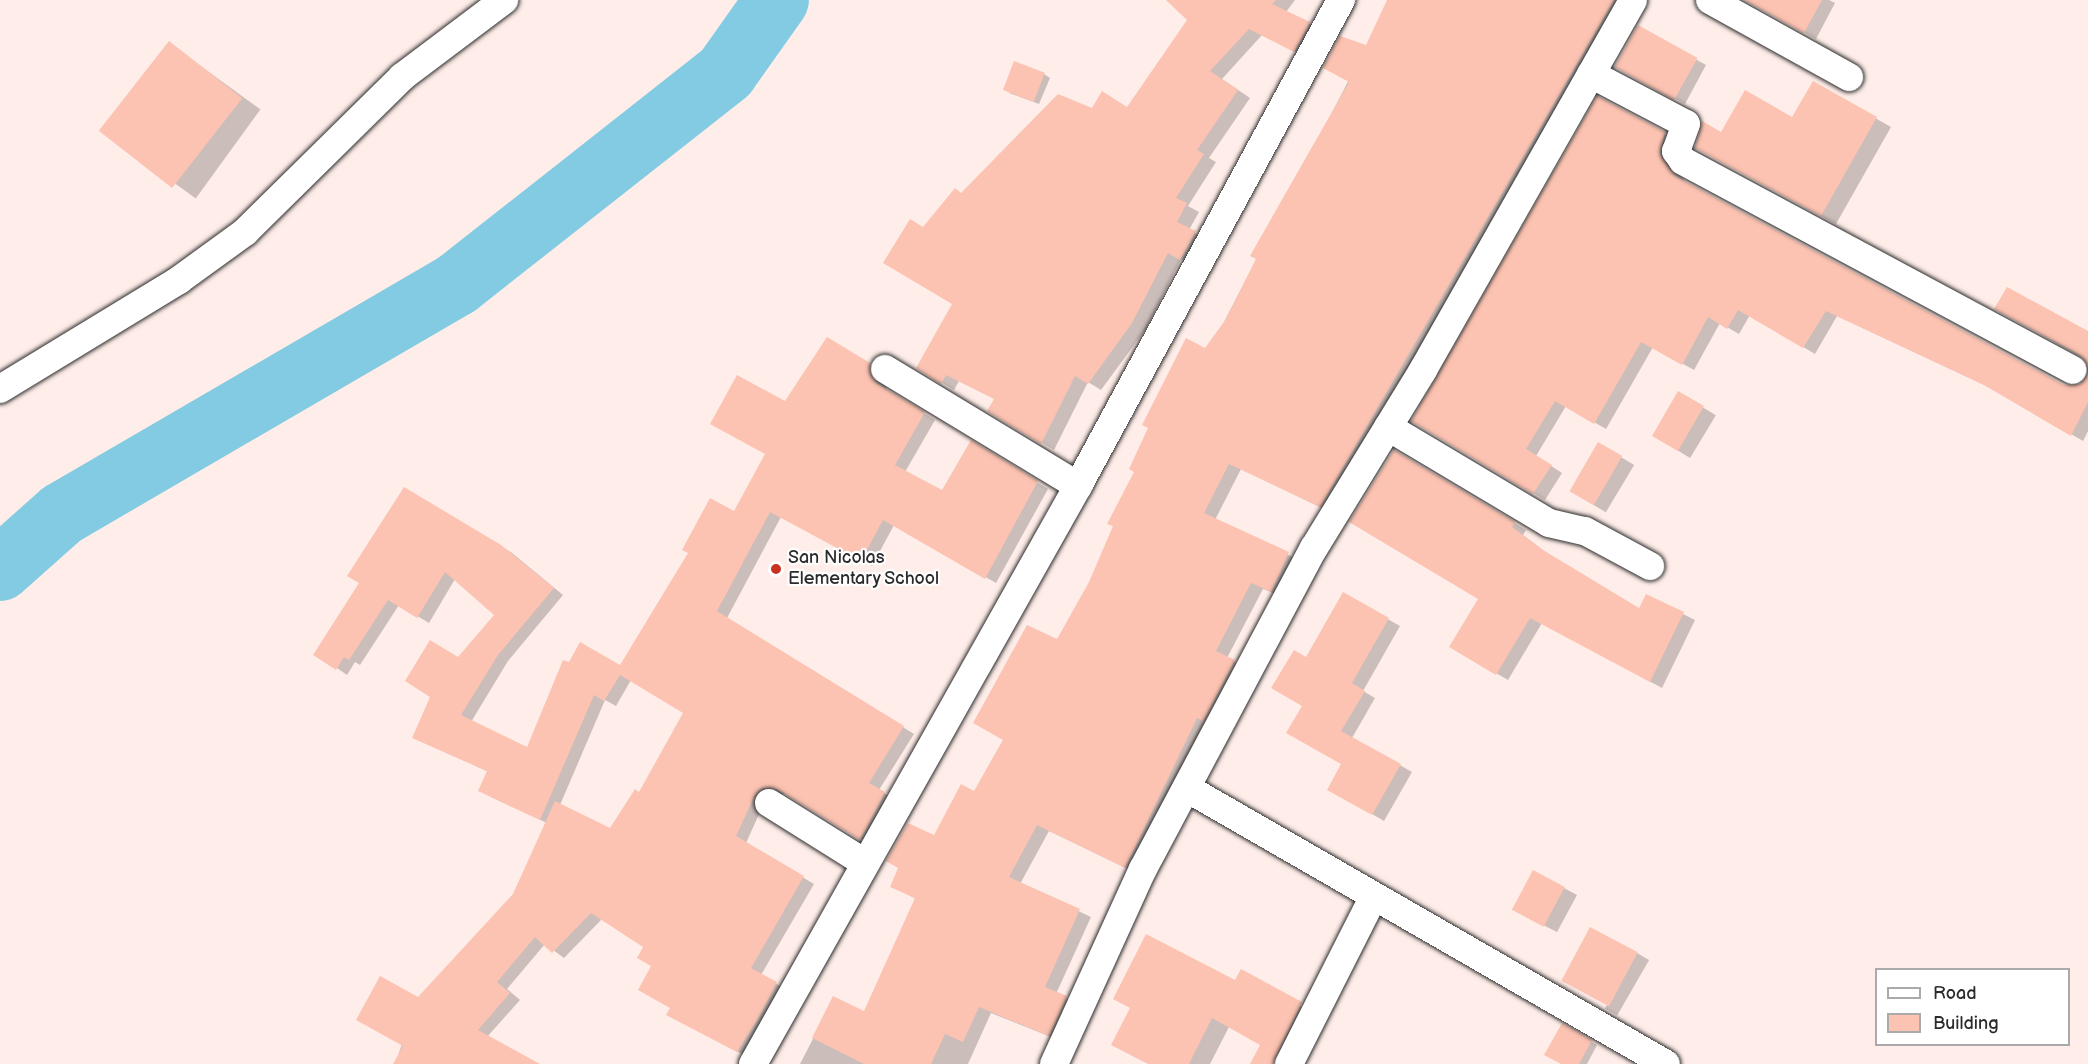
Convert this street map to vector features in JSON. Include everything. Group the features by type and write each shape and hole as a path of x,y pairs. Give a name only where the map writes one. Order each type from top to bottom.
{"street":[{"path":"0,389 179,280 245,232 402,76 504,0"},
{"path":"753,1064 1078,486 1341,0"},
{"path":"1054,1064 1143,869 1190,790 1314,548 1388,428 1633,0"},
{"path":"1710,0 1849,77"},
{"path":"1591,74 1686,124 1676,151 1683,162 2072,370"},
{"path":"885,369 1078,486"},
{"path":"1388,428 1549,523 1585,531 1650,567"},
{"path":"1190,790 1666,1064"},
{"path":"769,803 866,863"},
{"path":"1289,1064 1374,896"}],"building":[{"path":"1166,0 1276,0 1272,4 1310,22 1294,52 1249,29 1210,71 1238,90 1197,150 1204,154 1176,198 1187,203 1177,222 1196,231 1180,260 1168,253 1132,323 1088,384 1075,376 1041,444 987,411 994,399 946,375 941,384 916,368 952,304 883,263 910,219 923,227 955,188 961,193 1058,94 1092,108 1102,91 1127,107 1187,20"},
{"path":"1387,0 1614,0 1320,507 1229,464 1204,513 1289,552 1271,592 1251,583 1216,651 1235,660 1203,721 1197,718 1125,868 1037,825 1009,877 1080,909 1045,987 1067,996 1049,1036 979,1007 963,1042 945,1034 931,1064 864,1064 812,1038 833,996 864,1011 915,898 890,887 898,868 886,861 908,823 934,835 961,784 974,791 1003,740 973,723 1027,625 1057,639 1089,582 1113,526 1107,524 1134,472 1129,469 1148,428 1142,425 1186,338 1205,348 1226,319 1256,259 1250,256 1349,82 1323,68 1340,36 1366,45"},
{"path":"1744,0 1822,0 1804,33"},
{"path":"1638,25 1697,58 1674,100 1615,67"},
{"path":"169,41 242,98 172,188 99,131"},
{"path":"1014,61 1045,73 1034,102 1003,90"},
{"path":"1813,81 1877,117 1821,216 1695,148 1702,121 1721,132 1745,90 1792,117"},
{"path":"1597,96 1665,132 1660,154 1675,176 2064,385 2080,384 2088,372 2088,402 2071,436 1984,385 1826,311 1803,348 1738,310 1727,329 1708,317 1682,365 1641,342 1594,424 1555,401 1526,449 1552,465 1533,494 1411,421"},
{"path":"2007,287 2088,331 2088,368 2080,355 1994,309"},
{"path":"827,337 870,363 876,383 925,412 895,465 942,490 971,440 1038,481 985,579 883,520 861,561 770,512 717,611 904,726 869,783 885,792 860,840 777,789 762,788 755,795 736,836 804,876 751,968 777,982 757,1020 737,1052 666,1015 670,1008 638,990 651,966 637,958 643,947 591,913 552,953 535,937 497,982 510,993 478,1030 540,1064 393,1064 403,1046 356,1020 380,976 418,997 513,894 555,801 610,828 635,789 639,792 683,713 620,675 604,701 594,695 540,820 478,791 487,771 412,738 430,697 405,681 430,640 458,657 494,615 445,572 417,618 388,600 349,660 344,657 336,670 313,655 359,583 347,576 404,487 501,545 554,588 498,655 461,715 527,747 563,660 569,662 580,642 620,665 688,553 682,550 710,498 734,511 765,454 710,424 737,375 785,401"},
{"path":"1678,391 1704,406 1678,451 1652,436"},
{"path":"1598,442 1622,456 1594,505 1570,491"},
{"path":"1394,450 1515,522 1512,527 1543,550 1639,608 1646,594 1684,612 1650,682 1530,618 1496,675 1449,647 1478,599 1349,522"},
{"path":"1343,592 1389,618 1352,683 1365,691 1341,731 1401,764 1372,815 1327,790 1341,764 1286,733 1302,706 1271,688 1294,650 1306,657"},
{"path":"1533,870 1565,887 1544,927 1512,910"},
{"path":"1590,927 1638,952 1609,1006 1561,981"},
{"path":"1146,934 1235,980 1241,969 1302,1002 1273,1064 1250,1064 1260,1045 1212,1018 1189,1064 1148,1064 1111,1045 1130,1008 1113,999"},
{"path":"1562,1023 1592,1040 1579,1064 1561,1064 1544,1055"}],"waterway":[{"path":"0,569 62,514 457,284 726,72 777,0"}],"place":[{"name":"San Nicolas Elementary School","path":"776,569"}]}
